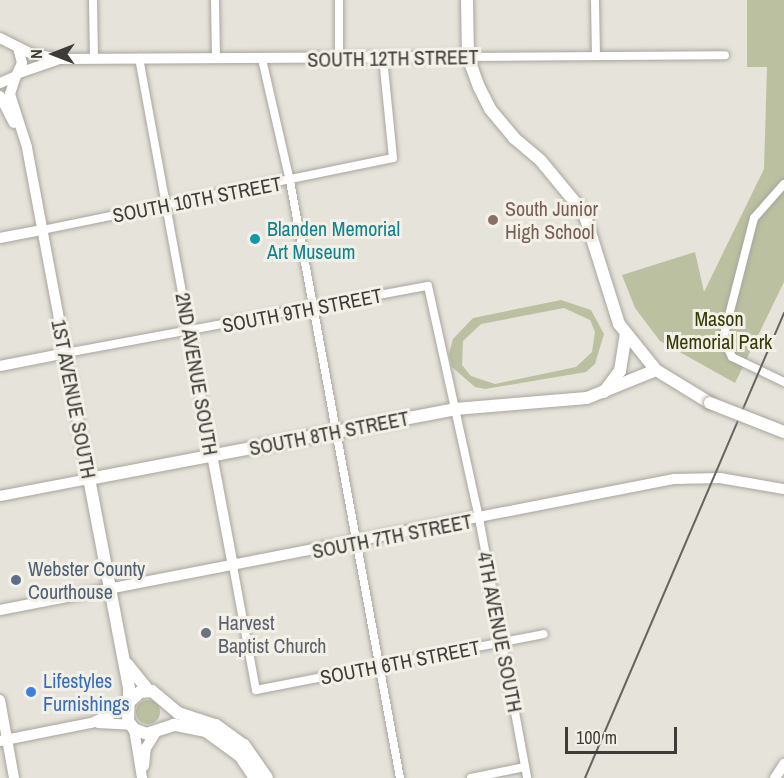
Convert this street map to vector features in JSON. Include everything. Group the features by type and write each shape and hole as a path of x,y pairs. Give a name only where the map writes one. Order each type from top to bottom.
{"main road":[{"path":"467,0 468,57 490,109 514,138 541,161 584,213 606,291 626,334 656,370 710,403 784,432"},
{"name":"SOUTH 12TH STREET","path":"7,40 32,54 61,59 468,57"},
{"name":"1ST AVENUE SOUTH","path":"7,40 22,57 10,94 27,147 121,652 128,704 144,778"},
{"name":"SOUTH 12TH STREET","path":"0,84 17,75 61,59"},
{"name":"1ST AVENUE SOUTH","path":"0,96 27,147"},
{"name":"SOUTH 10TH STREET","path":"0,238 42,230"},
{"path":"603,393 620,371 626,334"},
{"name":"SOUTH 9TH STREET","path":"0,366 66,353"},
{"name":"SOUTH 8TH STREET","path":"0,495 455,409 562,401 603,393 656,370"},
{"name":"2ND AVENUE SOUTH","path":"212,455 233,566"},
{"name":"SOUTH 7TH STREET","path":"0,610 691,478 784,489"},
{"name":"1ST AVENUE SOUTH","path":"121,652 148,691 166,702 169,714 146,748 144,778"},
{"path":"4,740 91,723 128,704 136,694 148,691"},
{"path":"0,700 4,740 14,778"},
{"path":"166,702 178,713 211,723 232,735 250,752 267,778"},
{"path":"91,723 133,727 147,734 186,725 213,734 240,756 255,778"},
{"path":"776,778 784,764"}],"street":[{"path":"93,0 94,58"},
{"path":"215,0 216,59"},
{"path":"339,0 339,58"},
{"path":"595,0 596,56"},
{"name":"SOUTH 12TH STREET","path":"468,57 725,55"},
{"name":"2ND AVENUE SOUTH","path":"140,58 212,455"},
{"name":"SOUTH 10TH STREET","path":"42,230 290,181 393,158 383,58"},
{"path":"262,59 290,181 400,778"},
{"path":"784,184 754,218 724,326 723,339 732,357 784,382"},
{"name":"SOUTH 9TH STREET","path":"66,353 428,286"},
{"name":"4TH AVENUE SOUTH","path":"428,286 478,518 527,778"},
{"name":"2ND AVENUE SOUTH","path":"233,566 256,690"},
{"name":"SOUTH 6TH STREET","path":"256,690 544,634"},
{"path":"471,778 525,768"}],"green space":[{"name":"Mason Memorial Park","path":"747,0 784,0 784,282 735,383 660,341 635,308 622,275 695,252 704,292 764,169 767,67 747,67"},
{"path":"561,300 591,310 604,334 595,364 586,372 485,389 475,387 452,367 449,354 453,339 473,318","holes":["564,308 590,320 595,332 592,352 576,367 495,384 471,376 462,365 463,341 481,324"]},
{"path":"148,700 157,703 160,712 157,721 148,724 139,721 136,712 139,703"}],"railway":[{"path":"585,778 784,313"}],"place":[{"name":"South Junior High School","path":"493,220"},
{"name":"Blanden Memorial Art Museum","path":"255,239"},
{"name":"Webster County Courthouse","path":"16,580"},
{"name":"Harvest Baptist Church","path":"206,633"},
{"name":"Lifestyles Furnishings","path":"31,692"}]}
